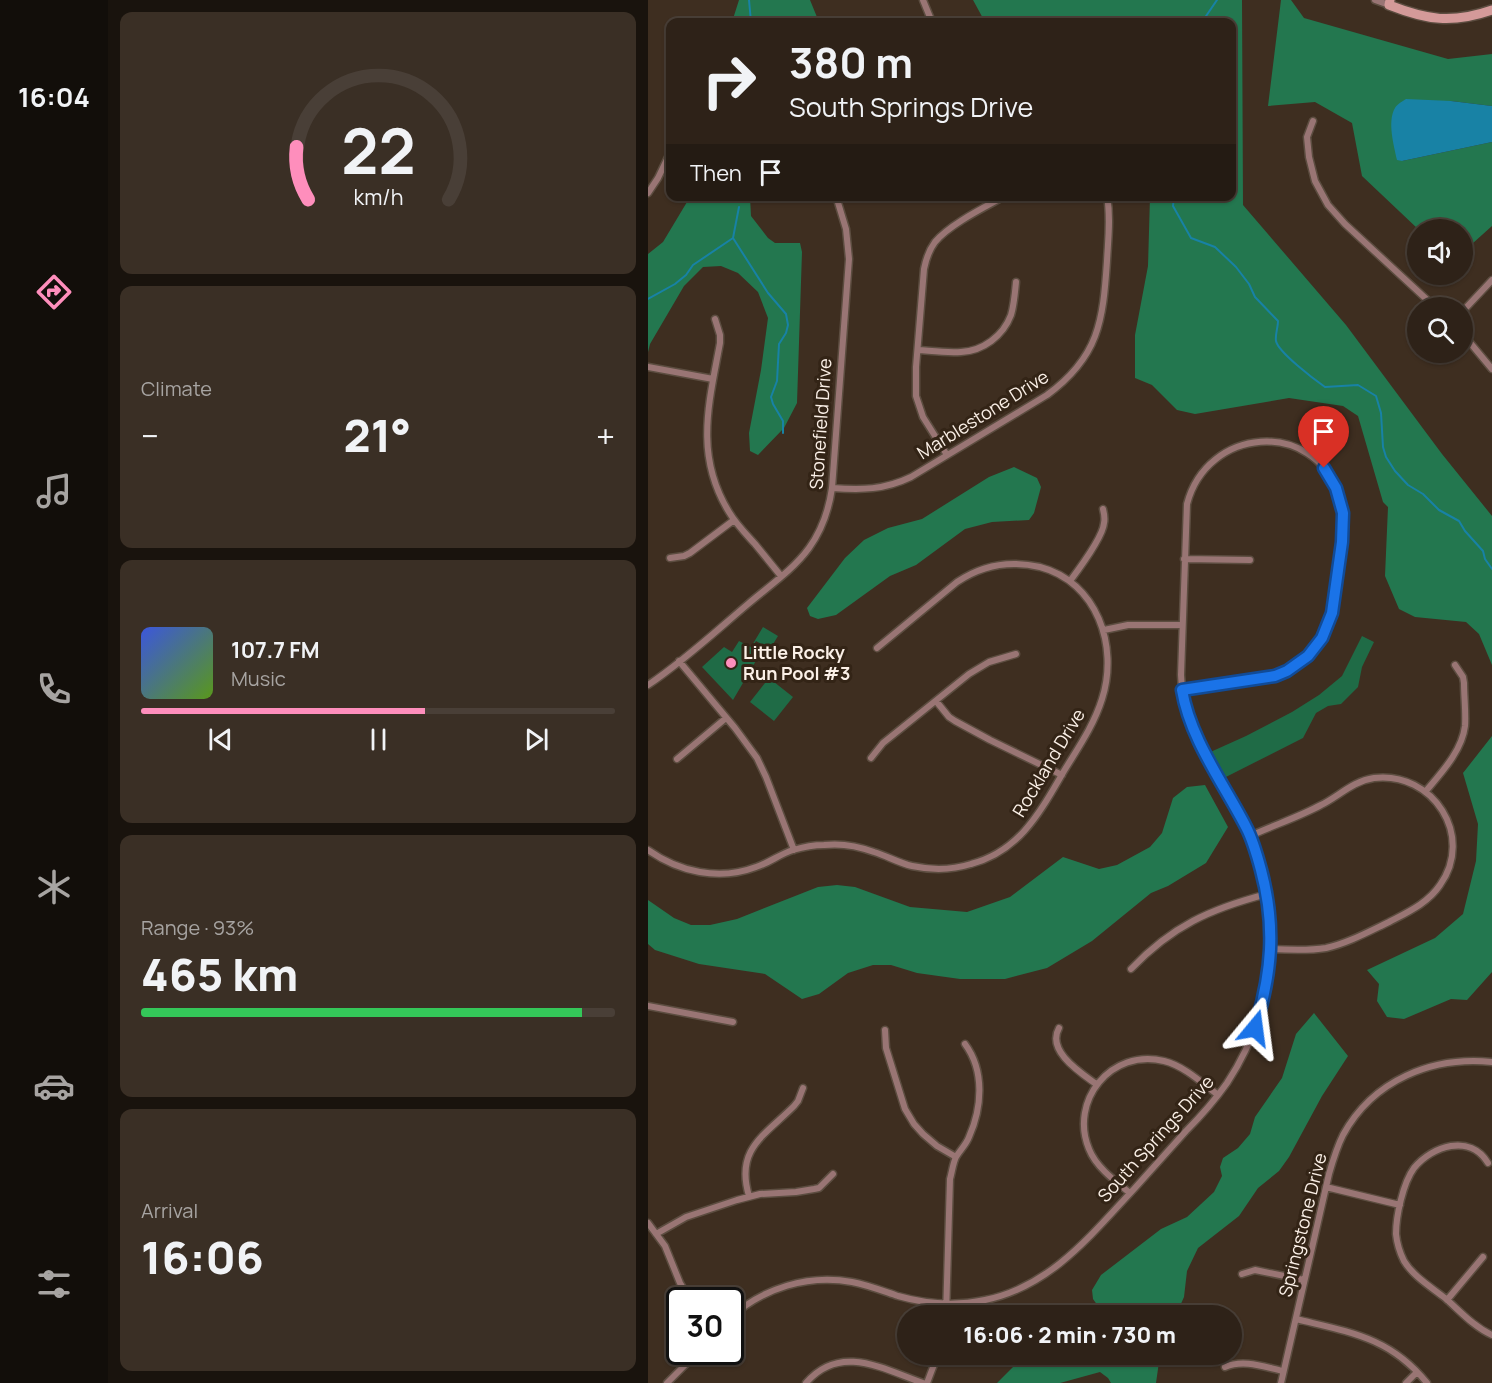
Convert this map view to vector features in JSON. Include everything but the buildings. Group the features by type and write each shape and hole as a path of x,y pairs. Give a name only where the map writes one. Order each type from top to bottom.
{"street":[{"path":"923,0 930,18"},
{"path":"1375,0 1390,3 1416,15 1445,19 1466,17 1492,10"},
{"path":"1313,121 1307,137 1309,157 1315,181 1328,205 1345,224 1424,297"},
{"path":"648,193 666,161"},
{"name":"Stonefield Drive","path":"648,685 680,661 801,558 816,537 826,513 832,488 849,259 841,201"},
{"path":"947,455 923,417 917,403 915,388 924,269 928,254 945,232 995,201"},
{"name":"Marblestone Drive","path":"832,488 865,490 890,485 911,477 1057,388 1074,371 1086,356 1096,334 1104,302 1109,227 1107,201"},
{"path":"1473,300 1492,280"},
{"path":"918,350 963,352 977,349 990,342 1002,331 1010,318 1016,282"},
{"path":"715,319 720,335 706,434 709,462 719,493 734,520 781,576"},
{"path":"1473,346 1492,369"},
{"path":"648,368 713,379"},
{"name":"South Springs Drive","path":"744,1307 772,1291 797,1283 820,1280 850,1282 913,1300 946,1303 996,1298 1021,1288 1040,1278 1069,1256 1130,1193 1218,1095 1238,1065 1255,1028 1266,988 1271,949 1267,894 1255,846 1186,711 1182,690 1182,625 1187,504 1198,477 1219,456 1231,449 1262,441 1292,446 1318,463 1329,475 1336,488 1343,513 1341,552 1332,613 1326,630 1317,646 1298,664 1275,676 1182,690"},
{"path":"1070,580 1091,551 1102,530 1103,509"},
{"path":"670,558 690,553 734,520"},
{"path":"1184,558 1250,560"},
{"name":"Rockland Drive","path":"648,850 680,867 716,874 757,867 794,850 818,845 859,847 902,863 923,868 948,869 972,864 999,852 1022,834 1037,817 1062,776 1094,719 1103,697 1108,664 1106,642 1104,630 1088,600 1070,580 1050,570 1028,565 1005,564 983,568 957,582 877,648"},
{"path":"1104,630 1128,625 1182,625"},
{"path":"871,758 884,743 978,668 999,658 1016,654"},
{"path":"680,661 762,767 794,850"},
{"path":"1426,791 1456,752 1464,733 1464,683 1455,665"},
{"path":"936,700 955,721 1062,776"},
{"path":"677,759 726,718"},
{"path":"1250,836 1320,806 1348,787 1381,777 1399,779 1426,791 1444,813 1452,842 1448,870 1441,885 1415,908 1350,940 1325,948 1271,949"},
{"path":"1131,969 1163,940 1189,923 1224,906 1267,894"},
{"path":"648,1006 733,1022"},
{"path":"1059,1028 1056,1040 1062,1054 1075,1069 1096,1084"},
{"path":"885,1030 886,1048 905,1109 923,1134 937,1146 956,1157"},
{"path":"946,1303 950,1179 956,1157 969,1140 979,1102 975,1059 965,1044"},
{"path":"1130,1193 1098,1164 1085,1138 1083,1126 1085,1108 1096,1084 1107,1073 1121,1065 1133,1060 1153,1059 1167,1061 1182,1068 1218,1095"},
{"name":"Springstone Drive","path":"1281,1383 1334,1157 1344,1134 1356,1115 1379,1092 1398,1079 1432,1066 1467,1061 1492,1062"},
{"path":"749,1197 744,1175 747,1157 751,1149 794,1107 803,1088"},
{"path":"1488,1163 1483,1155 1468,1146 1452,1146 1436,1151 1423,1160 1412,1172 1405,1185 1396,1233 1398,1246 1414,1273 1478,1327 1492,1335"},
{"path":"656,1234 686,1217 749,1197 773,1192 796,1192 819,1188 833,1174"},
{"path":"1326,1187 1401,1205"},
{"path":"648,1223 665,1246 682,1287"},
{"path":"1447,1300 1483,1257"},
{"path":"1242,1274 1254,1270 1304,1280"},
{"name":"Springstone Drive","path":"1296,1319 1374,1340 1398,1355 1427,1383"},
{"path":"806,1383 818,1371 826,1367 855,1361 925,1383 933,1365"},
{"path":"1225,1367 1244,1363 1283,1371"},
{"path":"668,1383 685,1365"},
{"path":"1406,1383 1417,1372"}],"green space":[{"path":"739,0 810,0 817,18 733,18"},
{"path":"973,0 1242,0 1243,205 1346,325 1442,454 1492,516 1492,665 1479,634 1466,622 1415,617 1399,609 1385,576 1388,507 1383,502 1358,416 1343,406 1289,398 1195,414 1177,410 1152,385 1135,378 1135,335 1148,266 1150,201 1236,201 1236,18 983,18"},
{"path":"1281,0 1291,0 1304,18 1448,59 1492,54 1492,106 1451,101 1402,161 1492,142 1492,226 1473,243 1473,219 1407,219 1362,176 1352,123 1315,102 1268,106"},
{"path":"688,201 750,201 751,216 768,238 775,243 800,243 802,252 797,403 784,428 758,455 750,451 749,433 768,318 758,292 738,273 721,266 703,267 684,286 650,344 648,352 648,254 663,242"},
{"path":"1014,467 1037,478 1041,487 1034,513 1029,520 992,522 965,529 916,565 890,576 836,615 818,619 810,616 807,608 845,558 864,540 888,528 922,519 989,477"},
{"name":"Little Rocky Run Pool #3","path":"763,627 778,636 770,649 756,641 751,649 754,651 751,656 757,659 733,700 702,667 724,647 732,652 739,641 751,647"},
{"path":"1362,636 1374,642 1362,667 1358,687 1341,704 1328,706 1316,713 1303,738 1220,780 1206,754 1292,712 1319,695 1342,676"},
{"path":"769,678 793,697 774,721 750,702"},
{"path":"1492,736 1492,972 1467,1000 1451,999 1404,1019 1387,1017 1377,1001 1379,984 1367,970 1435,938 1463,914 1476,861 1478,824 1463,773"},
{"path":"1205,785 1228,827 1206,863 1168,886 1151,893 1092,941 1047,968 1005,979 960,979 917,973 891,965 873,965 848,973 819,994 802,999 765,974 699,964 655,950 648,944 648,900 674,918 691,925 710,925 737,919 818,887 837,885 855,887 910,907 967,912 1010,897 1063,857 1099,869 1117,865 1150,847 1162,833 1173,798 1187,787"},
{"path":"1314,1013 1348,1056 1279,1171 1258,1188 1239,1216 1198,1248 1187,1271 1184,1297 1180,1305 1097,1305 1093,1299 1092,1290 1101,1275 1161,1229 1187,1217 1214,1192 1222,1176 1220,1167 1223,1158 1238,1148 1250,1134 1255,1117 1282,1078 1296,1034"},
{"path":"1015,1365 1159,1365 1156,1383 1111,1383 1100,1372 1060,1383 997,1383"}],"water":[{"path":"1406,99 1492,106 1492,142 1402,161 1397,160 1392,134 1393,113 1396,107"}],"waterway":[{"path":"749,0 751,18"},
{"path":"1205,18 1217,0"},
{"path":"1174,201 1173,206 1191,238 1215,247 1236,267 1249,284 1255,297 1278,321 1276,341 1290,359 1325,387 1358,385 1376,396 1381,413 1383,447 1395,471 1408,485 1423,494 1439,510 1459,521 1483,551 1492,569"},
{"path":"739,207 733,238 768,293 786,314 788,325 779,344 777,381 771,397 783,421 783,433"},
{"path":"648,299 675,284 693,265 733,238"}],"place":[{"name":"Little Rocky Run Pool #3","path":"731,663"}],"route":[{"path":"1255,1028 1266,988 1271,949 1266,890 1255,846 1198,738 1186,711 1182,690 1275,676 1298,664 1317,646 1332,613 1344,520 1339,494 1324,468"}]}
